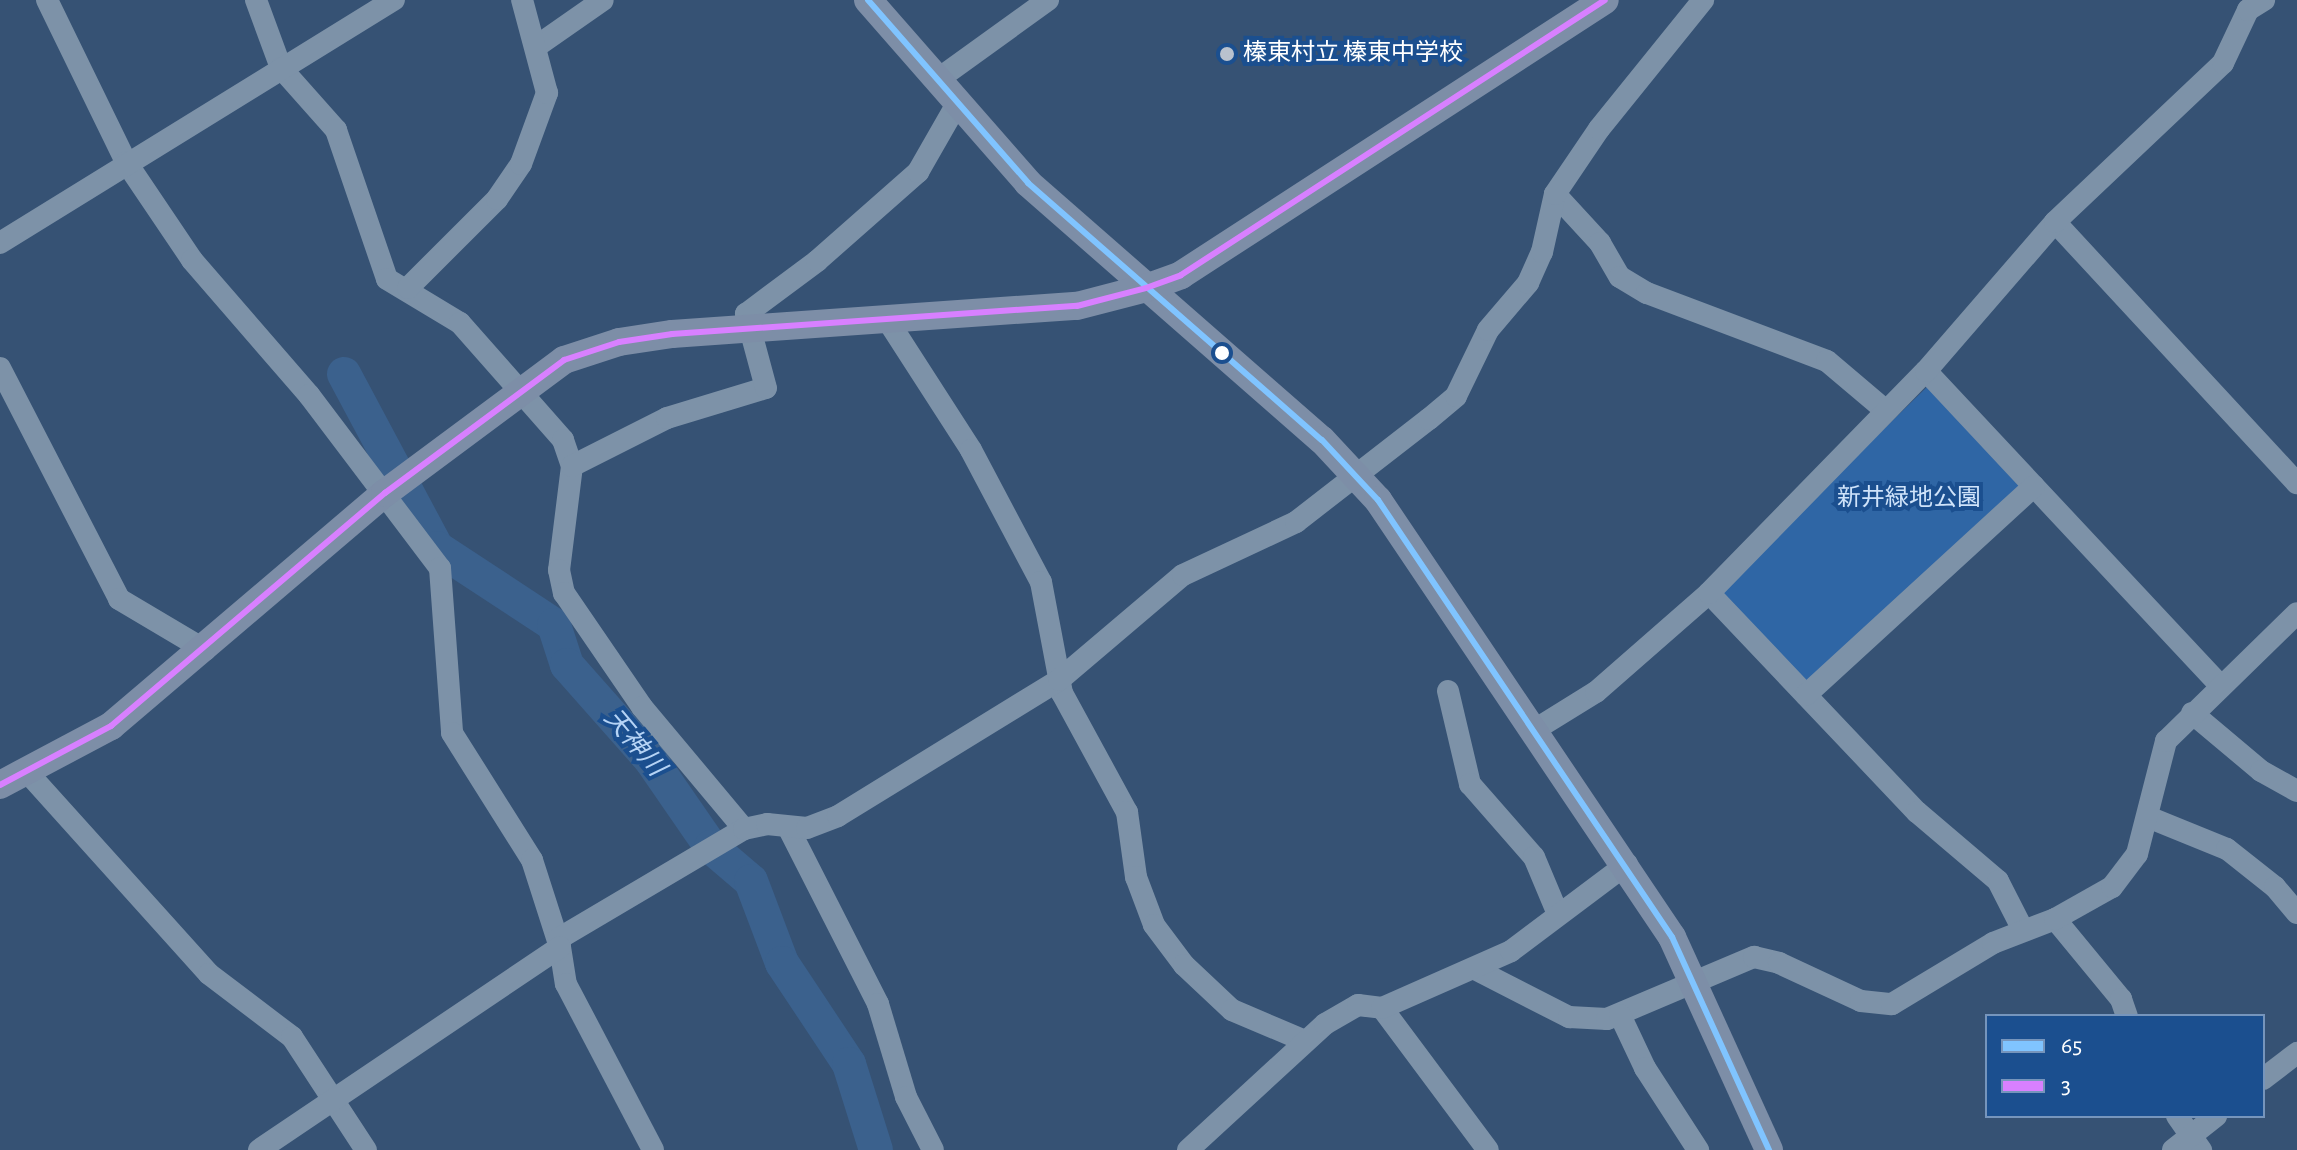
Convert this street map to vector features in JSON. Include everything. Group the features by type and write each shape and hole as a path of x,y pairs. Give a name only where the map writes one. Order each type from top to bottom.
{"main road":[{"path":"868,0 1028,183 1322,440 1358,478 1536,729 1627,864 1695,981 1769,1150"},
{"path":"0,785 28,773 111,726 205,650 396,484 520,388 564,360 619,342 1077,306 1146,288 1181,275 1605,0"}],"street":[{"path":"47,0 126,162 192,260 396,484 440,568 452,733 532,860 559,943 573,1002 653,1150"},
{"path":"256,0 281,68 336,130 387,279 408,288 460,323 563,440 572,466 559,570 564,593 642,707 744,829"},
{"path":"0,243 126,162 229,105 281,68 394,0"},
{"path":"408,288 497,199 521,164 547,93 537,46 522,0"},
{"path":"537,46 603,0"},
{"path":"937,80 1048,0"},
{"path":"259,1150 332,1103 559,943 744,829 767,824 789,829 838,816 1059,680 1183,575 1296,522 1358,478 1456,396 1488,330 1528,283 1542,252 1555,194 1631,87 1703,0"},
{"path":"1536,729 1596,692 1709,593 1926,371 2055,222 2223,63 2250,3"},
{"path":"572,466 667,418 766,388 746,314 817,261 918,172 957,104"},
{"path":"1555,194 1600,243 1620,277 1647,293 1827,361 1885,410"},
{"path":"2055,222 2297,483"},
{"path":"888,321 971,450 1029,556 1048,608 1059,680 1127,812 1136,877 1154,925 1184,965 1232,1010 1305,1041"},
{"path":"0,368 119,599 205,650"},
{"path":"1926,371 2219,684"},
{"path":"1806,695 2034,486"},
{"path":"1709,593 1917,812 1998,881 2023,930"},
{"path":"1475,969 1569,1017 1607,1019 1620,1015 1754,957 1779,963 1878,1007 1892,1004 1965,958 2023,930 2055,919 2112,887 2137,854 2166,741 2219,684 2297,613"},
{"path":"1448,691 1470,784 1534,857 1558,914"},
{"path":"2192,713 2261,771 2297,791"},
{"path":"28,773 209,974 292,1037 332,1103 366,1150"},
{"path":"2148,817 2227,849 2275,887 2297,913"},
{"path":"789,829 878,1004 906,1097 933,1150"},
{"path":"1188,1150 1305,1041 1358,1005 1382,1008 1511,951 1627,864"},
{"path":"2055,919 2121,999 2126,1014"},
{"path":"1382,1008 1488,1150"},
{"path":"1620,1015 1645,1068 1698,1150"},
{"path":"2265,1077 2297,1053"},
{"path":"2178,1118 2188,1145 2214,1118"}],"green space":[{"name":"新井緑地公園","path":"1928,386 2021,488 1808,686 1719,590"}],"waterway":[{"name":"天神川","path":"344,374 437,548 554,625 567,665 651,760 711,847 751,881 782,963 849,1064 876,1150"}],"transit line":[{"name":"65","path":"868,0 1028,183 1322,440 1378,500 1672,937 1769,1150"},
{"name":"3","path":"0,785 111,726 385,493 564,360 619,342 672,334 1077,306 1146,288 1181,275 1605,0"}],"place":[{"name":"榛東村立 榛東中学校","path":"1227,54"}]}
